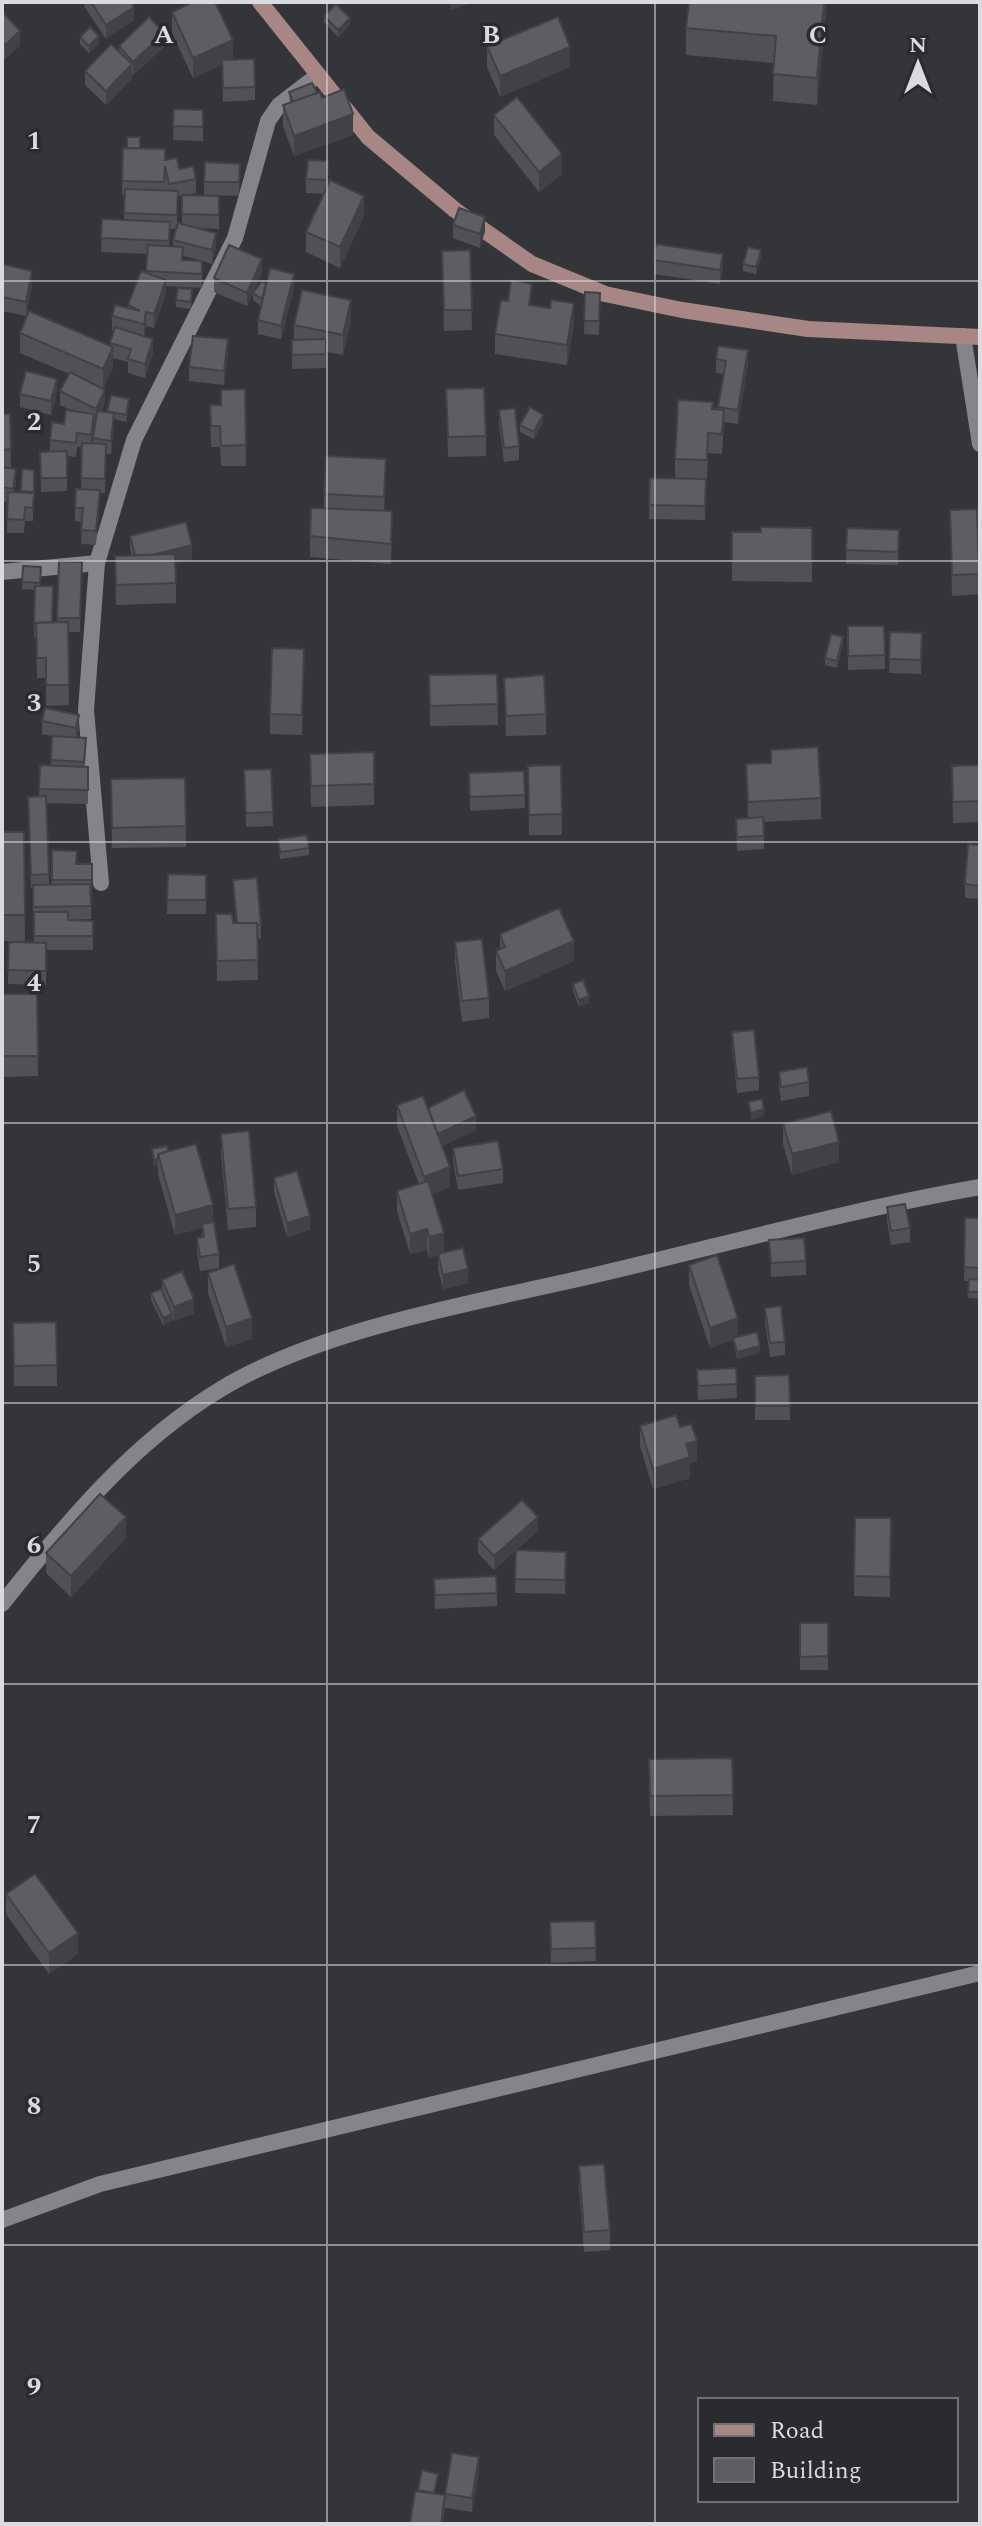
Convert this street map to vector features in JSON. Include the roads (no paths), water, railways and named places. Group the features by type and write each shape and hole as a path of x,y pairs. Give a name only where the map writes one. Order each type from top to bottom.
{"street":[{"path":"260,2 368,137 455,210 532,264 605,294 682,310 808,329 971,336 980,444"},
{"path":"101,883 86,710 97,563 134,440 235,238 268,121 279,105 318,75"},
{"path":"2,572 97,563"},
{"path":"2,1604 58,1531 98,1488 163,1431 221,1389 310,1347 873,1206 980,1187"},
{"path":"2,2220 100,2184 980,1973"}]}
